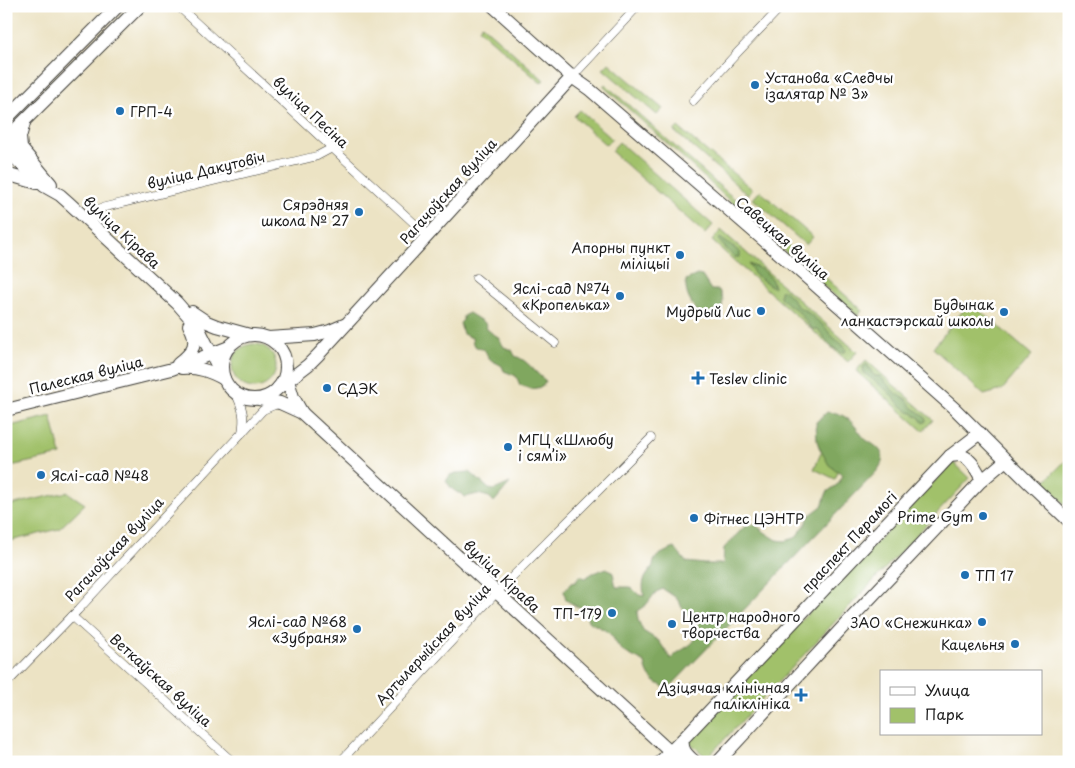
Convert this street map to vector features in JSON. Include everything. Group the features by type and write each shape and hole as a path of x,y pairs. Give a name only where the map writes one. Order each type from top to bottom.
{"main road":[{"path":"6,117 118,6"},
{"path":"7,150 14,131 26,118 140,6"},
{"name":"Савецкая вуліца","path":"493,6 572,77 589,89 796,268 955,409 1069,521"},
{"name":"Рагачоўская вуліца","path":"284,380 308,365 572,77"},
{"path":"26,118 20,136 21,148 60,196"},
{"name":"вуліца Кірава","path":"7,150 44,186 60,196 177,303 198,327 224,379"},
{"name":"вуліца Кірава","path":"6,174 44,186"},
{"path":"172,369 188,356 195,341 194,332 177,303"},
{"name":"вуліца Кірава","path":"177,303 207,322 250,335"},
{"name":"Рагачоўская вуліца","path":"268,338 315,335 346,324"},
{"path":"250,335 268,338 280,348 286,364 284,380 261,405 236,394 229,387 224,379 223,357 229,347 238,339 250,335"},
{"name":"Палеская вуліца","path":"6,410 172,369 229,347"},
{"path":"299,409 297,391 308,365"},
{"name":"Палеская вуліца","path":"172,369 203,369 224,379"},
{"name":"вуліца Кірава","path":"284,380 299,409 681,762"},
{"name":"вуліца Кірава","path":"261,405 280,403 299,409"},
{"name":"праспект Перамогі","path":"660,762 950,456 980,432"},
{"path":"950,456 964,456 977,469 982,480"},
{"path":"718,762 982,480 1006,460"},
{"path":"683,739 683,749 695,762"}],"street":[{"name":"вуліца Песіна","path":"178,6 428,236"},
{"path":"572,77 638,6"},
{"path":"693,100 782,6"},
{"name":"вуліца Дакутовіч","path":"88,222 101,208 317,156 332,148"},
{"path":"476,278 556,343"},
{"path":"236,394 243,409 242,433"},
{"name":"Рагачоўская вуліца","path":"6,684 72,616 242,433 261,405"},
{"name":"Артылерыйская вуліца","path":"340,762 497,592 651,438"},
{"name":"Веткаўская вуліца","path":"72,616 233,762"}],"green space":[{"path":"482,25 544,80 541,83 479,29"},
{"path":"609,63 663,109 657,115 603,69"},
{"path":"605,84 800,256 795,261 603,86"},
{"path":"580,110 612,139 606,145 574,116"},
{"path":"678,127 752,189 748,195 674,131"},
{"path":"619,142 713,225 705,234 611,151"},
{"path":"760,191 813,237 806,245 753,199"},
{"path":"721,230 857,352 848,362 712,241"},
{"path":"720,238 740,252 740,257 734,257 719,241"},
{"path":"807,261 862,310 858,316 802,267"},
{"path":"749,264 768,275 774,288 755,275"},
{"path":"697,275 702,276 711,290 719,290 723,300 722,307 701,316 689,300 686,286 686,280"},
{"path":"784,290 797,306 824,326 843,345 846,351 842,353 838,351 828,343 818,329 812,329 797,310 780,297 780,291"},
{"path":"970,302 1032,355 1002,390 984,395 933,348"},
{"path":"469,313 485,323 487,329 497,336 504,347 512,350 515,356 528,364 546,381 542,387 531,389 520,385 516,376 504,371 502,366 489,358 485,350 473,344 472,338 463,334 460,323 463,320 463,316"},
{"path":"258,344 270,350 275,357 275,375 270,382 263,387 250,388 242,385 235,378 232,362 235,354 242,347"},
{"path":"866,360 933,420 923,431 856,371"},
{"path":"867,364 874,376 880,376 895,393 906,399 912,407 925,417 926,421 923,423 919,417 899,404 888,391 864,373 863,367"},
{"path":"827,412 838,413 847,418 864,438 880,451 883,457 880,467 672,685 666,688 654,681 649,676 645,663 623,651 609,633 588,621 583,608 566,600 564,591 571,583 576,582 579,576 585,578 607,568 613,573 616,587 631,587 639,595 644,596 643,587 646,576 656,558 661,554 675,548 686,562 723,564 724,548 744,527 754,524 777,540 785,541 795,538 810,515 822,506 827,492 838,484 843,475 829,465 819,447 816,422","holes":["663,589 675,597 686,614 699,625 698,633 692,643 671,659 659,641 643,631 638,620 637,611 646,605 656,592"]},
{"path":"51,416 61,455 6,467 6,427"},
{"path":"827,439 848,448 835,479 814,469"},
{"path":"1069,457 1069,508 1043,483"},
{"path":"953,462 970,478 707,758 687,740"},
{"path":"470,472 489,489 494,490 510,483 494,502 489,497 478,494 465,497 452,489 446,481 450,475"},
{"path":"67,492 85,504 59,529 6,542 6,506"}],"place":[{"name":"Установа «Следчы ізалятар № 3»","path":"755,85"},
{"name":"ГРП-4","path":"120,111"},
{"name":"Сярэдняя школа № 27","path":"359,212"},
{"name":"Апорны пункт міліцыі","path":"680,255"},
{"name":"Яслі-сад №74 «Кропелька»","path":"620,296"},
{"name":"Мудрый Лис","path":"761,311"},
{"name":"Будынак ланкастэрскай школы","path":"1004,312"},
{"name":"Teslev clinic","path":"698,378"},
{"name":"СДЭК","path":"327,388"},
{"name":"МГЦ «Шлюбу і сямʼі»","path":"508,447"},
{"name":"Яслі-сад №48","path":"41,475"},
{"name":"Prime Gym","path":"983,516"},
{"name":"Фітнес ЦЭНТР","path":"694,518"},
{"name":"ТП 17","path":"965,575"},
{"name":"ТП-179","path":"612,613"},
{"name":"ЗАО «Снежинка»","path":"982,622"},
{"name":"Центр народного творчества","path":"672,624"},
{"name":"Яслі-сад №68 «Зубраня»","path":"357,629"},
{"name":"Кацельня","path":"1015,644"},
{"name":"Дзіцячая клінічная паліклініка","path":"801,695"}]}
